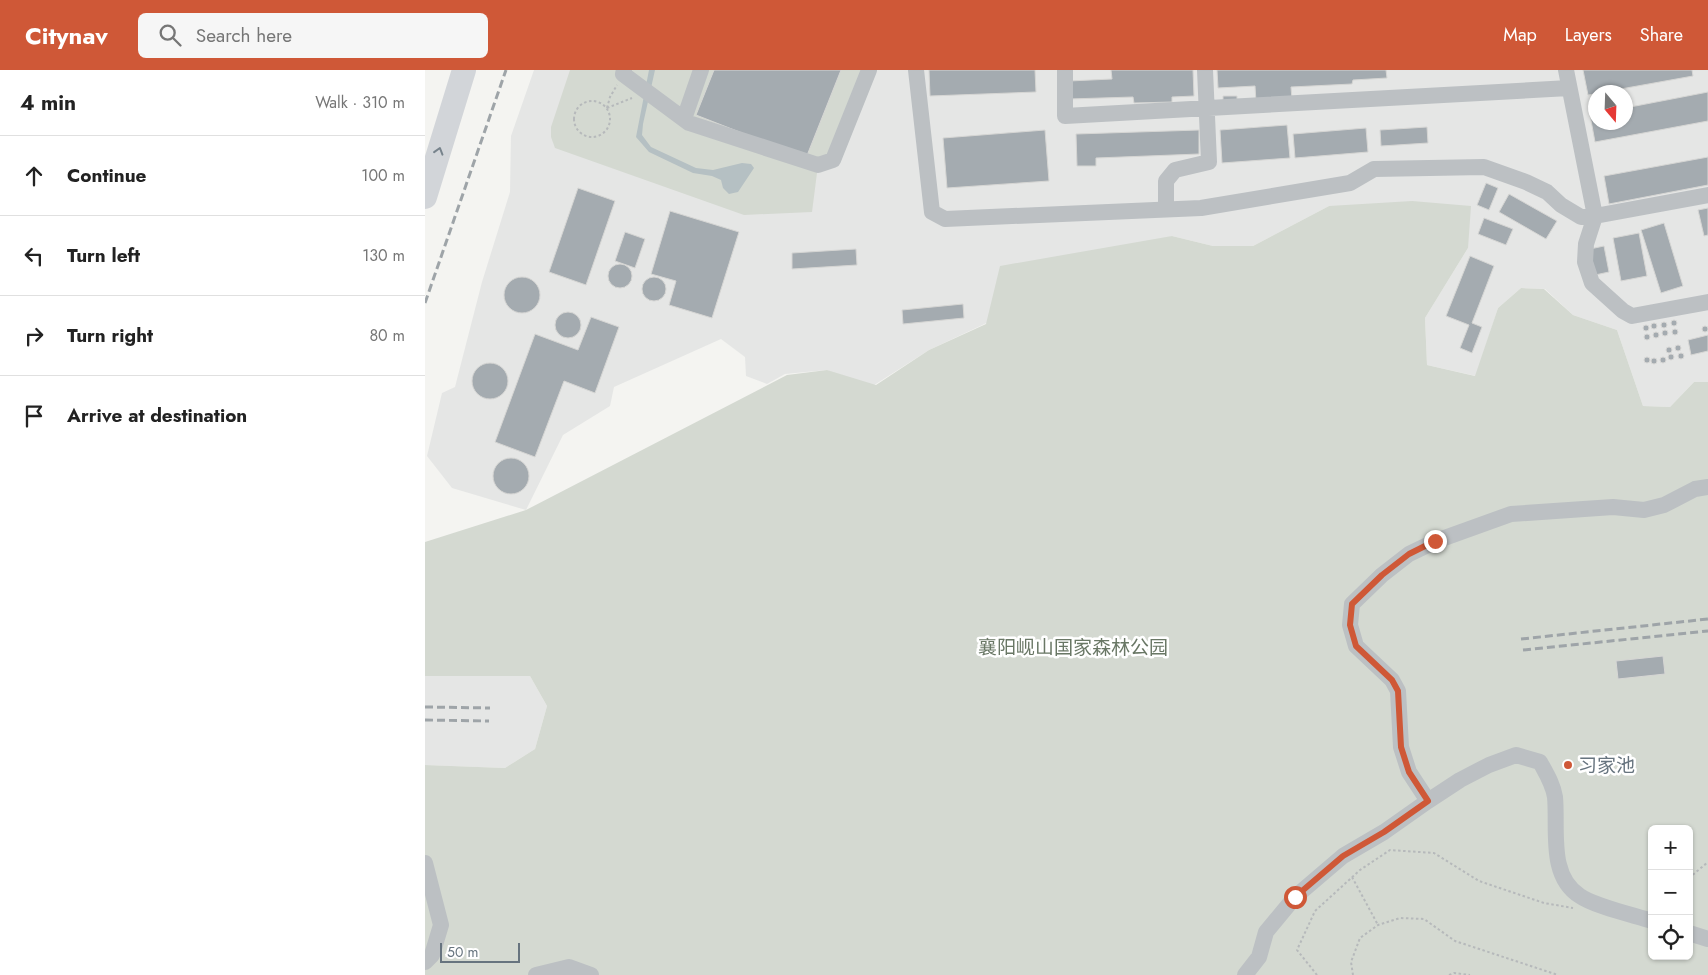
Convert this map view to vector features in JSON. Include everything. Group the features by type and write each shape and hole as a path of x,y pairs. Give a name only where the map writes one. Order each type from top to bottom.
{"highway":[{"path":"425,143 447,70"},
{"path":"425,197 464,70"}],"street":[{"path":"684,119 701,70"},
{"path":"623,72 689,123 818,165 833,160 869,70"},
{"path":"916,70 932,212 945,219 1201,208 1350,182 1374,169 1484,167 1526,182 1547,192 1561,205 1581,216 1595,216 1708,195"},
{"path":"1065,70 1065,116 1569,88"},
{"path":"1165,209 1166,181 1175,170 1209,162 1205,70"},
{"path":"1566,70 1595,216 1586,244 1585,262 1592,283 1623,311 1632,316 1708,302"},
{"path":"1428,801 1409,772 1401,747 1398,691 1392,680 1356,646 1350,625 1352,604 1382,575 1409,554 1435,541 1511,514 1613,507 1644,510 1664,505 1695,489 1708,487"},
{"path":"1245,975 1259,957 1266,932 1295,897 1343,856 1384,832 1460,780 1489,764 1516,755 1539,762 1551,782 1555,796 1555,832 1559,860 1562,875 1569,889 1581,898 1648,920"},
{"path":"425,863 441,924 432,955 425,962"},
{"path":"1693,934 1708,939"},
{"path":"536,975 569,967 591,975"}],"path":[{"path":"607,108 597,101 585,102 579,106 574,117 576,128 580,133 591,138 603,134 607,130 611,119 607,108 610,97 623,72"},
{"path":"607,108 613,104 648,93"},
{"path":"1317,975 1297,950 1315,911 1353,877 1390,850 1434,853 1479,881 1544,903 1573,908"},
{"path":"1693,875 1708,862"},
{"path":"1353,877 1378,925"},
{"path":"1353,975 1351,962 1360,938 1378,925 1400,918 1424,919 1455,941 1558,975"},
{"path":"1449,975 1453,973 1470,975"}],"shaded area":[{"path":"534,70 1708,70 1708,382 1694,382 1670,407 1643,406 1617,330 1573,315 1545,289 1521,288 1498,308 1476,376 1427,365 1425,318 1468,248 1329,206 1253,246 1213,246 1172,236 929,350 868,389 827,370 785,374 767,384 746,376 745,357 721,339 614,387 610,406 563,435 526,510 452,488 427,456 442,393 455,387 482,282 510,192 511,136"},
{"path":"649,70 655,70 642,135 651,147 696,168 713,170 742,163 751,164 754,168 738,192 729,194 723,188 721,180 712,176 693,173 649,152 636,137"},
{"path":"425,676 530,676 547,706 535,749 505,768 425,765"}],"green space":[{"path":"570,70 869,70 833,160 818,165 812,212 744,215 555,148 551,137 551,127"},
{"name":"襄阳岘山国家森林公园","path":"1412,201 1471,206 1468,248 1425,318 1427,365 1475,376 1498,308 1521,288 1544,289 1573,315 1617,330 1643,406 1670,407 1694,382 1708,382 1708,975 425,975 425,765 505,768 535,749 547,706 530,676 425,676 425,542 526,510 787,375 827,370 876,385 929,350 986,324 1000,266 1172,236 1213,246 1253,246 1329,206"}],"building":[{"path":"714,70 841,70 806,158 696,115"},
{"path":"929,70 1035,70 1036,92 930,96"},
{"path":"1111,70 1193,70 1194,96 1172,97 1172,102 1134,103 1133,97 1069,99 1069,81 1112,79"},
{"path":"1217,70 1386,70 1387,78 1353,80 1352,84 1291,87 1292,100 1256,102 1255,86 1218,88"},
{"path":"1583,70 1692,70 1693,76 1633,87 1633,85 1588,85 1588,95"},
{"path":"1708,92 1708,121 1595,142 1593,130 1633,130 1633,106"},
{"path":"1223,96 1237,96 1237,104 1223,104"},
{"path":"1287,125 1290,158 1222,163 1220,130"},
{"path":"1427,127 1428,143 1381,146 1380,130"},
{"path":"1366,128 1368,152 1295,158 1293,134"},
{"path":"1045,130 1049,181 947,188 943,138"},
{"path":"1199,130 1199,154 1096,158 1096,166 1077,166 1076,134"},
{"path":"1708,157 1708,185 1609,204 1604,176"},
{"path":"1486,183 1498,188 1489,210 1477,205"},
{"path":"578,188 615,201 586,285 549,272"},
{"path":"1509,194 1557,221 1546,239 1499,212"},
{"path":"1708,208 1708,235 1704,236 1698,210"},
{"path":"670,211 739,232 712,318 669,305 676,281 651,274"},
{"path":"1484,218 1513,229 1506,245 1478,234"},
{"path":"1664,223 1683,286 1661,293 1641,230"},
{"path":"625,232 645,239 635,268 615,261"},
{"path":"1639,233 1647,276 1621,281 1613,238"},
{"path":"1604,246 1609,272 1595,275 1590,249"},
{"path":"856,249 857,265 792,269 792,253"},
{"path":"1470,256 1494,266 1472,323 1482,327 1472,353 1460,348 1469,325 1446,316"},
{"path":"620,264 629,267 632,276 629,285 620,288 611,285 608,276 611,267"},
{"path":"522,277 534,283 540,295 534,307 522,313 510,307 504,295 510,283"},
{"path":"654,277 663,280 666,289 663,298 654,301 645,298 642,289 645,280"},
{"path":"963,304 964,318 903,324 902,310"},
{"path":"568,312 577,316 581,325 577,334 568,338 559,334 555,325 559,316"},
{"path":"591,317 619,327 595,393 564,381 535,457 495,442 535,334 578,350"},
{"path":"1674,320 1677,323 1674,326 1671,323"},
{"path":"1664,322 1667,325 1664,328 1661,325"},
{"path":"1654,323 1657,326 1654,329 1651,326"},
{"path":"1646,325 1649,328 1646,331 1643,328"},
{"path":"1705,326 1708,329 1705,332 1702,329"},
{"path":"1675,329 1678,332 1675,335 1672,332"},
{"path":"1665,330 1668,333 1665,336 1662,333"},
{"path":"1656,332 1659,335 1656,338 1653,335"},
{"path":"1647,334 1650,337 1647,340 1644,337"},
{"path":"1708,335 1708,351 1691,355 1688,340"},
{"path":"1678,345 1681,348 1678,351 1675,348"},
{"path":"1669,347 1672,350 1669,353 1666,350"},
{"path":"1681,353 1684,356 1681,359 1678,356"},
{"path":"1671,354 1674,357 1671,360 1668,357"},
{"path":"1647,357 1650,360 1647,363 1644,360"},
{"path":"1663,357 1666,360 1663,363 1660,360"},
{"path":"1654,358 1657,361 1654,364 1651,361"},
{"path":"490,363 502,369 508,381 502,393 490,399 478,393 472,381 478,369"},
{"path":"511,458 523,464 529,476 523,488 511,494 499,488 493,476 499,464"},
{"path":"1663,656 1665,674 1618,679 1616,661"}],"railway":[{"path":"425,303 506,70"},
{"path":"1521,639 1708,619"},
{"path":"1523,650 1708,631"},
{"path":"425,707 490,708"},
{"path":"425,720 489,721"}],"place":[{"name":"习家池","path":"1568,765"}],"route":[{"path":"1295,897 1343,856 1384,832 1428,801 1409,772 1401,747 1398,691 1392,680 1356,646 1350,625 1352,604 1382,575 1409,554 1435,541"}]}
